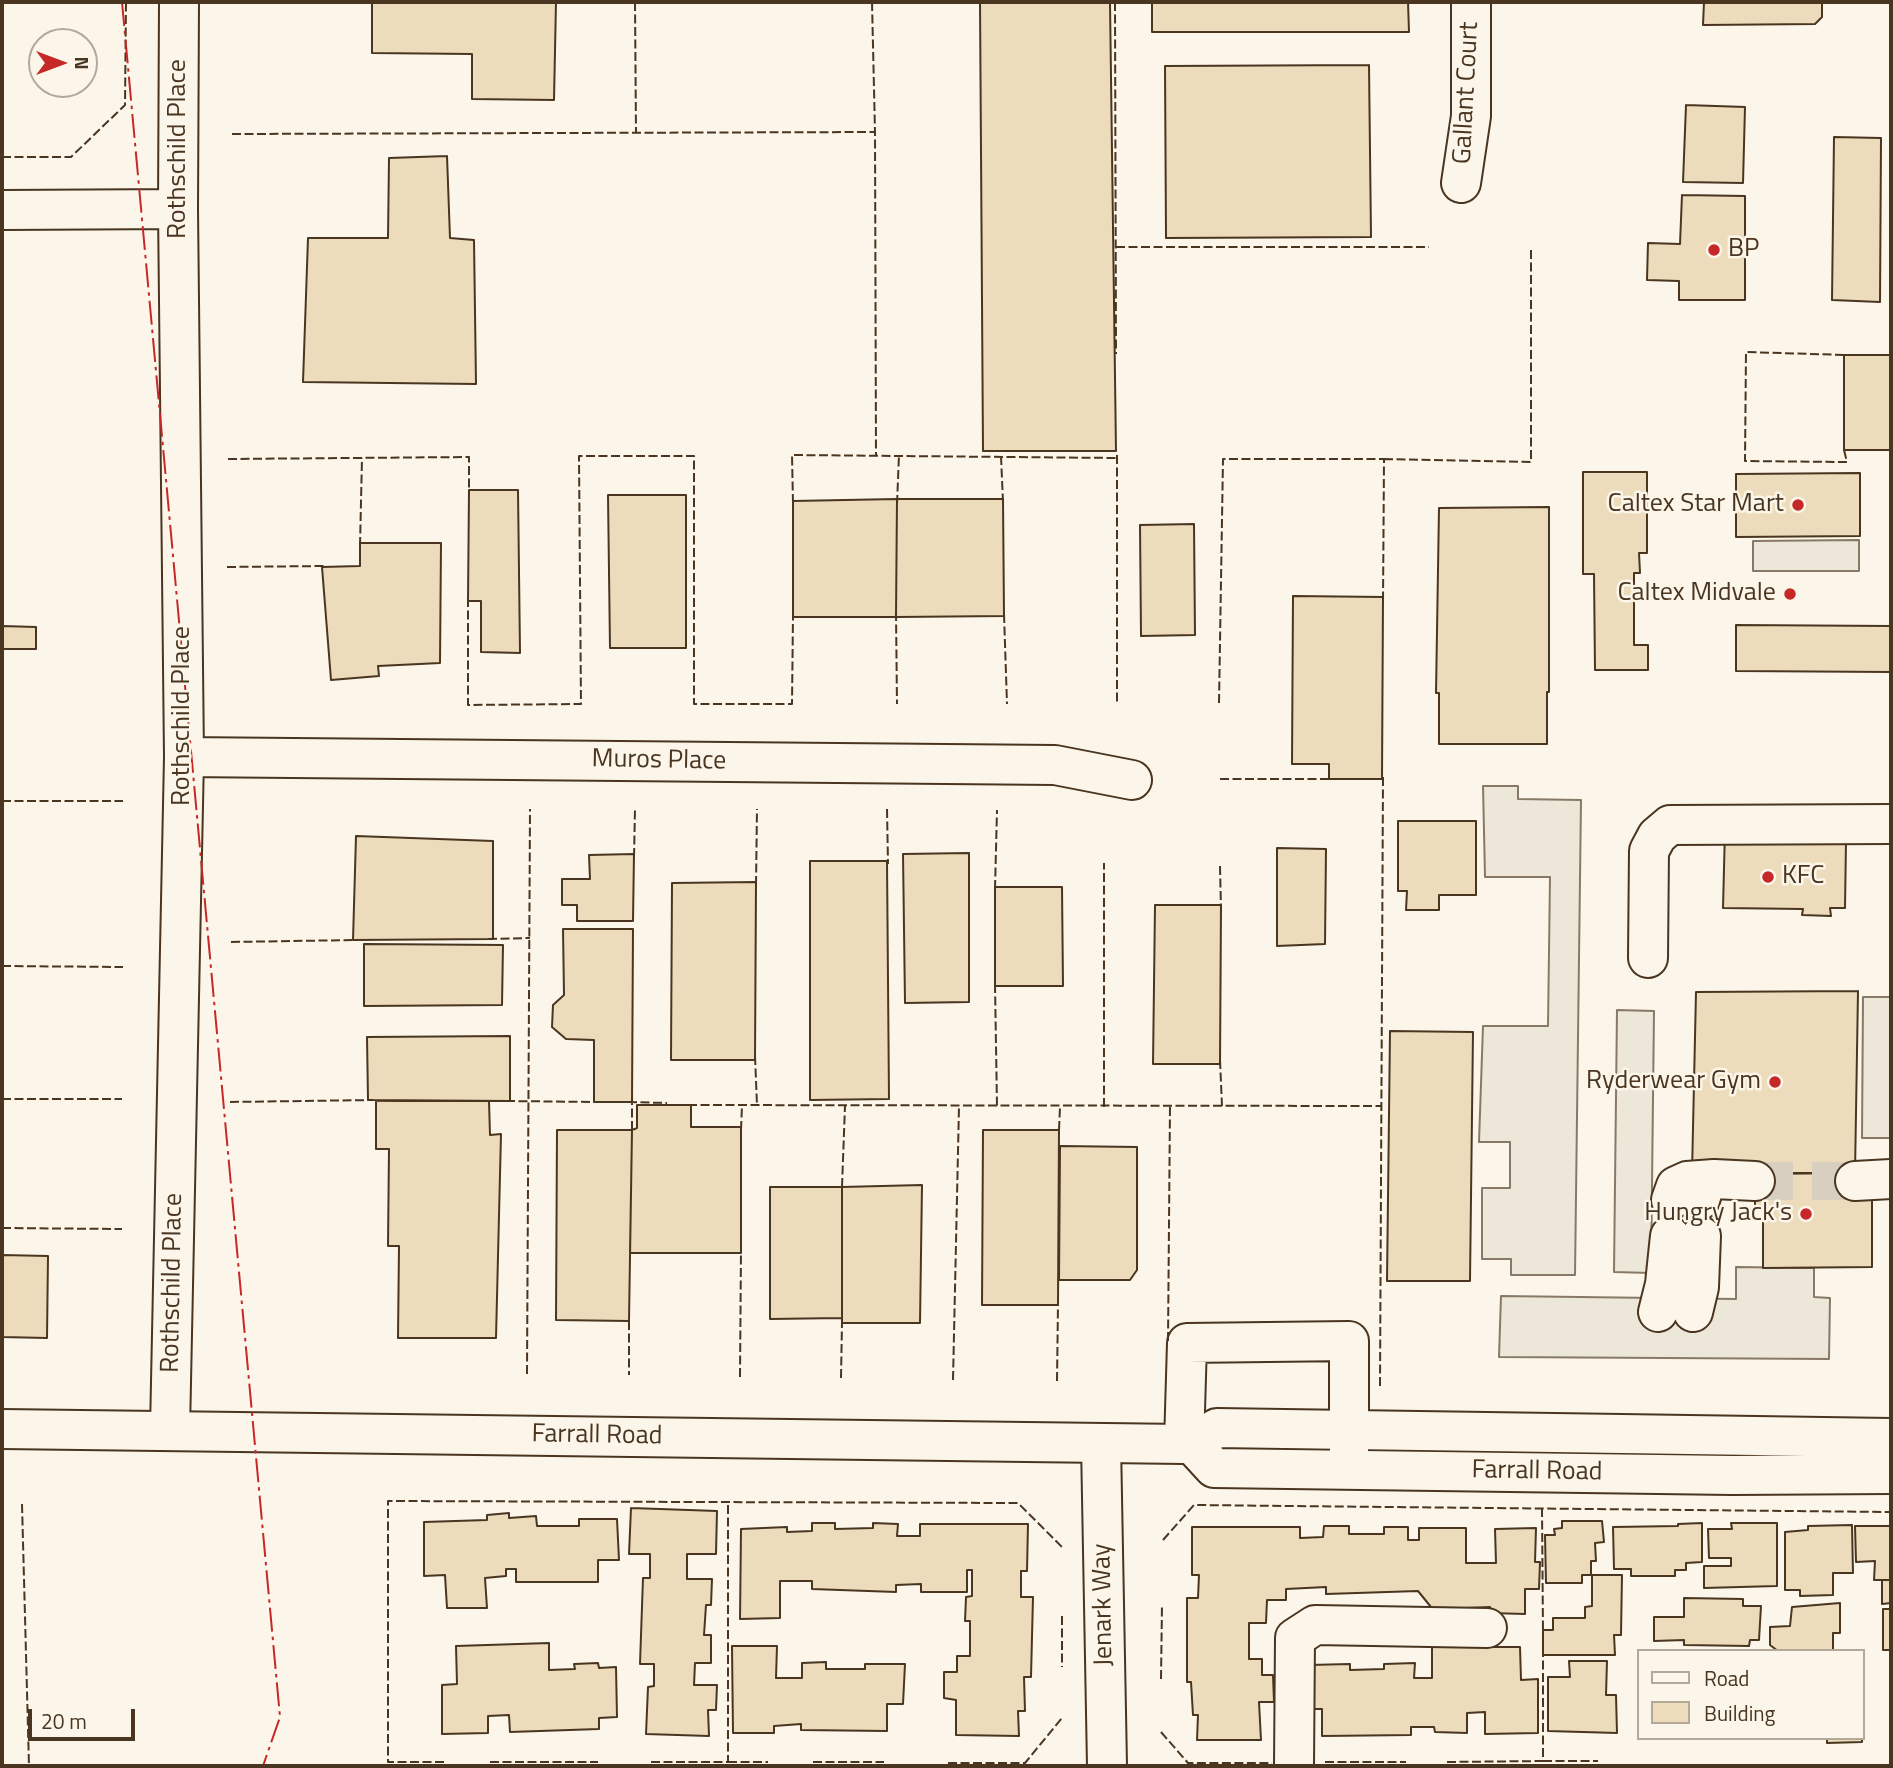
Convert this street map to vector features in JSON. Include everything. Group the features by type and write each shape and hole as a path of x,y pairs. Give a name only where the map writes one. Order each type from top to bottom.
{"street":[{"name":"Rothschild Place","path":"170,1430 184,757 178,209 179,2"},
{"name":"Gallant Court","path":"1461,183 1471,116 1471,2"},
{"path":"2,210 178,209"},
{"name":"Muros Place","path":"184,757 1055,765 1132,780"},
{"path":"1661,958 1649,851 1657,836 1671,825 1891,824"},
{"path":"1676,1312 1699,1287 1691,1210 1755,1181"},
{"path":"1188,1444 1187,1343 1349,1341 1349,1470"},
{"name":"Farrall Road","path":"2,1429 1188,1444 1217,1428 1891,1438"},
{"name":"Jenark Way","path":"1101,1443 1108,1766"},
{"name":"Farrall Road","path":"1188,1444 1214,1468 1732,1475 1891,1474"},
{"path":"1294,1766 1295,1638 1315,1625 1487,1628"}],"shaded area":[{"path":"1859,540 1859,571 1753,571 1753,541"},
{"path":"1483,786 1518,786 1518,799 1581,800 1575,1275 1511,1275 1511,1259 1482,1259 1482,1188 1510,1188 1510,1142 1479,1142 1483,1026 1548,1026 1550,877 1485,877"},
{"path":"1863,997 1891,997 1891,1138 1862,1138"},
{"path":"1617,1010 1654,1011 1651,1273 1614,1272"},
{"path":"1736,1267 1814,1268 1814,1297 1830,1298 1829,1359 1499,1357 1501,1296 1736,1299"}],"building":[{"path":"372,2 556,2 554,100 472,99 472,54 372,53"},
{"path":"980,2 1110,2 1116,451 983,451"},
{"path":"1152,2 1408,2 1409,32 1152,32"},
{"path":"1704,2 1822,2 1822,17 1815,24 1703,25"},
{"path":"1369,65 1371,237 1166,238 1165,66"},
{"path":"1686,105 1745,107 1743,183 1683,182"},
{"path":"1834,137 1881,138 1880,302 1832,300"},
{"path":"447,156 450,238 474,240 476,384 303,382 308,238 388,238 389,158"},
{"path":"1682,195 1745,196 1745,300 1679,300 1679,281 1647,280 1648,243 1680,244"},
{"path":"1844,355 1891,355 1891,450 1844,450"},
{"path":"1583,472 1647,472 1647,553 1639,553 1640,573 1634,573 1634,645 1648,645 1648,670 1595,670 1594,574 1583,574"},
{"name":"Caltex Star Mart","path":"1860,473 1860,536 1736,537 1736,474"},
{"path":"469,490 518,490 520,653 481,652 481,601 468,601"},
{"path":"608,495 686,495 686,648 610,648"},
{"path":"897,499 1003,499 1004,616 896,617"},
{"path":"897,499 896,617 793,617 793,501"},
{"path":"1549,507 1547,744 1439,744 1439,693 1436,693 1439,508"},
{"path":"1194,524 1195,635 1141,636 1140,525"},
{"path":"360,543 441,543 440,663 378,666 379,676 331,680 322,567 360,566"},
{"path":"1293,596 1383,597 1382,779 1329,779 1329,764 1292,764"},
{"path":"1736,625 1891,626 1891,672 1736,671"},
{"path":"2,626 36,627 36,649 2,649"},
{"path":"1398,821 1476,821 1476,895 1439,895 1439,910 1406,910 1407,891 1398,891"},
{"path":"1725,829 1846,841 1845,908 1830,908 1831,916 1802,915 1803,909 1723,908"},
{"path":"356,836 493,841 493,939 353,940"},
{"path":"1277,848 1326,849 1325,944 1277,946"},
{"path":"969,853 969,1002 905,1003 903,854"},
{"path":"634,854 633,921 577,921 577,905 562,905 562,879 590,879 589,855"},
{"path":"810,861 887,861 889,1099 810,1100"},
{"path":"756,882 755,1060 671,1060 672,883"},
{"path":"995,887 1062,887 1063,986 995,986"},
{"path":"1155,905 1221,905 1220,1064 1153,1064"},
{"path":"563,929 633,929 632,1102 594,1102 594,1040 566,1039 552,1027 553,1005 564,995"},
{"path":"364,944 503,945 502,1005 364,1006"},
{"name":"Ryderwear Gym","path":"1858,991 1855,1173 1692,1173 1696,992"},
{"path":"1390,1031 1473,1032 1470,1281 1387,1281"},
{"path":"510,1036 510,1101 368,1100 367,1037"},
{"path":"376,1101 489,1101 490,1135 501,1134 496,1338 398,1338 399,1246 388,1246 389,1149 376,1149"},
{"path":"637,1105 691,1105 691,1127 741,1127 741,1253 630,1253 632,1130 637,1128"},
{"path":"557,1130 632,1130 629,1321 556,1320"},
{"path":"983,1130 1059,1130 1058,1305 982,1305"},
{"path":"1060,1146 1137,1147 1137,1270 1130,1280 1059,1280"},
{"path":"1855,1173 1872,1197 1872,1267 1763,1268 1763,1206 1755,1206 1755,1174"},
{"path":"922,1185 920,1323 842,1323 842,1187"},
{"path":"770,1187 842,1187 842,1318 770,1319"},
{"path":"2,1255 48,1256 47,1338 2,1337"},
{"path":"631,1508 717,1511 716,1554 687,1554 687,1579 712,1579 711,1605 706,1605 704,1635 711,1635 711,1663 695,1663 694,1685 717,1685 716,1710 708,1710 709,1736 646,1734 648,1687 654,1686 654,1664 640,1664 643,1578 650,1578 650,1554 629,1554"},
{"path":"509,1513 509,1518 536,1516 537,1526 579,1526 579,1519 617,1519 619,1560 598,1560 598,1582 516,1582 516,1569 506,1569 506,1576 485,1578 487,1608 447,1608 445,1575 424,1576 424,1522 487,1520 487,1515"},
{"path":"1562,1521 1602,1521 1604,1542 1595,1543 1596,1561 1591,1561 1591,1575 1582,1575 1582,1583 1546,1583 1545,1535 1555,1535 1554,1529 1562,1528"},
{"path":"812,1523 835,1523 835,1529 873,1528 873,1523 898,1524 897,1536 920,1536 920,1524 1028,1524 1027,1571 1021,1571 1021,1597 1033,1597 1031,1677 1024,1677 1025,1711 1018,1711 1019,1736 956,1735 956,1700 944,1698 944,1672 957,1672 957,1656 970,1656 970,1621 965,1621 966,1597 972,1596 972,1570 967,1570 967,1592 921,1592 921,1584 896,1585 896,1592 812,1589 812,1581 780,1581 780,1618 740,1619 741,1529 787,1527 787,1532 812,1531"},
{"path":"1702,1523 1702,1562 1686,1563 1686,1570 1675,1570 1675,1576 1631,1576 1631,1569 1614,1569 1613,1527"},
{"path":"1731,1523 1777,1523 1777,1586 1704,1588 1704,1566 1731,1566 1731,1558 1709,1558 1708,1529 1732,1529"},
{"path":"1852,1525 1853,1573 1833,1573 1833,1595 1800,1596 1800,1590 1785,1590 1785,1532 1808,1530 1808,1526"},
{"path":"1324,1526 1349,1526 1349,1534 1384,1534 1384,1527 1408,1527 1408,1540 1419,1540 1419,1528 1466,1528 1466,1563 1496,1563 1495,1529 1536,1528 1535,1562 1540,1562 1539,1589 1525,1589 1525,1614 1490,1613 1490,1607 1466,1608 1465,1613 1435,1612 1418,1591 1326,1594 1326,1587 1286,1589 1286,1600 1267,1600 1266,1623 1249,1623 1249,1659 1262,1659 1262,1675 1273,1675 1274,1702 1259,1702 1261,1740 1197,1740 1198,1715 1193,1715 1191,1682 1187,1682 1187,1598 1198,1598 1199,1575 1192,1575 1192,1527 1300,1527 1300,1538 1323,1537"},
{"path":"1855,1526 1891,1526 1891,1580 1874,1580 1875,1561 1856,1562"},
{"path":"1592,1575 1622,1575 1621,1635 1614,1635 1615,1655 1543,1655 1543,1630 1553,1630 1553,1618 1585,1618 1585,1607 1592,1606"},
{"path":"1882,1580 1891,1580 1891,1603 1882,1604"},
{"path":"1684,1598 1743,1599 1743,1606 1761,1606 1759,1640 1750,1640 1749,1646 1684,1645 1684,1640 1654,1641 1654,1617 1684,1617"},
{"path":"1840,1603 1840,1633 1833,1633 1833,1649 1775,1649 1770,1645 1770,1627 1790,1626 1792,1607"},
{"path":"1883,1609 1891,1609 1891,1650 1883,1650"},
{"path":"549,1643 549,1670 575,1669 574,1664 598,1663 599,1668 616,1667 617,1717 599,1718 599,1729 510,1732 509,1715 488,1716 488,1733 442,1734 442,1685 457,1684 456,1646"},
{"path":"732,1646 777,1646 776,1678 802,1678 802,1663 826,1662 826,1669 865,1669 865,1664 905,1664 903,1704 887,1704 887,1731 801,1730 801,1724 774,1726 774,1733 733,1733"},
{"path":"1432,1647 1520,1647 1521,1680 1538,1679 1538,1733 1485,1734 1485,1712 1467,1713 1467,1733 1435,1732 1434,1727 1411,1727 1411,1735 1322,1736 1322,1709 1307,1709 1309,1665 1350,1664 1350,1670 1384,1669 1384,1664 1415,1663 1414,1678 1432,1678"},
{"path":"1569,1661 1607,1661 1606,1695 1616,1695 1617,1733 1548,1731 1548,1677 1570,1677"},
{"path":"1827,1740 1862,1740 1862,1742 1827,1743"}],"tunnel":[{"path":"1755,1181 1855,1181"}],"fence":[{"path":"2,157 71,157 125,105 126,2"},
{"path":"635,2 636,133"},
{"path":"872,2 876,455"},
{"path":"1115,2 1116,354"},
{"path":"232,134 875,132"},
{"path":"1116,247 1429,247"},
{"path":"1384,459 1531,462 1531,248"},
{"path":"1844,355 1746,352 1745,461 1847,462 1844,450"},
{"path":"793,503 792,455 1117,458"},
{"path":"897,504 899,455"},
{"path":"1117,455 1117,704"},
{"path":"468,598 468,705 581,704 579,456 694,456 694,704 792,704 793,615"},
{"path":"1001,456 1003,502"},
{"path":"228,459 469,457 469,493"},
{"path":"360,546 362,458"},
{"path":"1219,703 1223,459 1384,459 1383,602"},
{"path":"227,567 324,566"},
{"path":"896,612 897,704"},
{"path":"1004,614 1007,704"},
{"path":"1380,1386 1383,777"},
{"path":"1220,779 1332,779"},
{"path":"2,801 123,801"},
{"path":"527,1374 530,809"},
{"path":"634,857 635,809"},
{"path":"756,885 757,809"},
{"path":"887,809 888,864"},
{"path":"995,889 997,810"},
{"path":"1104,863 1104,1107"},
{"path":"1220,866 1221,910"},
{"path":"488,939 530,938"},
{"path":"231,942 355,940"},
{"path":"2,966 123,967"},
{"path":"995,984 997,1106"},
{"path":"755,1056 757,1105"},
{"path":"1220,1060 1222,1106"},
{"path":"632,1098 632,1130"},
{"path":"2,1099 122,1099"},
{"path":"230,1102 373,1100"},
{"path":"506,1101 597,1102"},
{"path":"628,1102 667,1103"},
{"path":"688,1105 1381,1106"},
{"path":"741,1130 742,1105"},
{"path":"842,1187 845,1106"},
{"path":"953,1380 959,1106"},
{"path":"1168,1341 1170,1106"},
{"path":"1059,1130 1060,1107"},
{"path":"2,1228 122,1229"},
{"path":"740,1377 741,1249"},
{"path":"1057,1381 1058,1305"},
{"path":"629,1321 629,1375"},
{"path":"841,1378 842,1323"},
{"path":"444,1762 388,1762 388,1501 1018,1503 1062,1547"},
{"path":"651,1762 728,1762 728,1502"},
{"path":"22,1504 29,1766"},
{"path":"1163,1540 1194,1505 1891,1512"},
{"path":"1542,1508 1543,1633"},
{"path":"1161,1679 1162,1605"},
{"path":"1062,1616 1062,1667"},
{"path":"1447,1762 1543,1761 1543,1651"},
{"path":"948,1763 1025,1763 1062,1718"},
{"path":"1161,1732 1188,1763 1272,1763"},
{"path":"1543,1761 1598,1761"},
{"path":"490,1762 598,1762"},
{"path":"728,1762 768,1762"},
{"path":"813,1762 884,1762"},
{"path":"1325,1762 1406,1762"}],"power":[{"path":"122,2 280,1717 263,1766"}],"place":[{"name":"BP","path":"1714,250"},
{"name":"Caltex Star Mart","path":"1798,505"},
{"name":"Caltex Midvale","path":"1790,594"},
{"name":"KFC","path":"1768,877"},
{"name":"Ryderwear Gym","path":"1775,1082"},
{"name":"Hungry Jack's","path":"1806,1214"}]}
